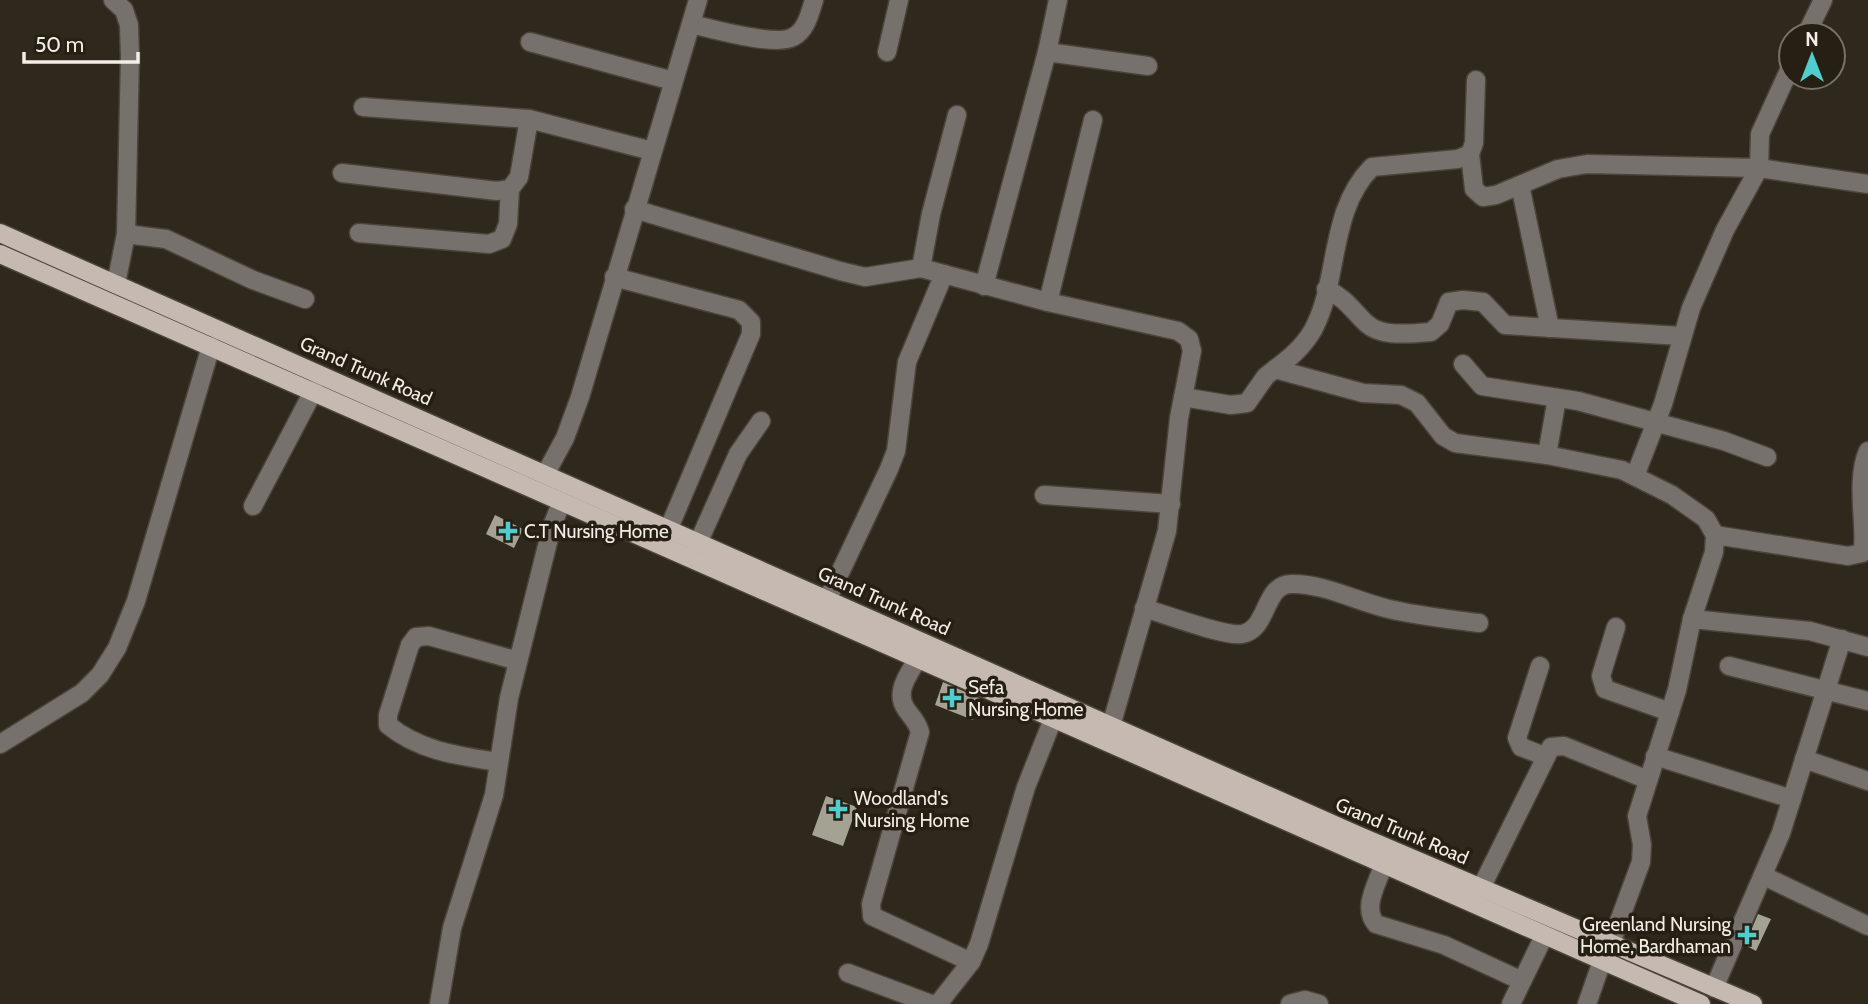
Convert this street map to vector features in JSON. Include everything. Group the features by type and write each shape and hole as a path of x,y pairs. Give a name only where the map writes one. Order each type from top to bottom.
{"main road":[{"name":"Grand Trunk Road","path":"0,233 828,598 1111,726 1753,1004"},
{"name":"Grand Trunk Road","path":"0,254 314,390 1383,866 1701,1004"},
{"path":"1649,982 1658,964"}],"street":[{"path":"113,0 124,10 129,25 126,234 116,284"},
{"path":"546,473 565,438 580,397 698,0"},
{"path":"691,24 779,41 794,37 808,21 814,0"},
{"path":"887,52 899,0"},
{"path":"984,286 1047,52 1058,0"},
{"path":"1813,21 1823,0"},
{"path":"530,42 673,81"},
{"path":"1047,52 1148,66"},
{"path":"1476,80 1474,143 1470,154 1477,195 1483,197 1496,195 1558,169 1587,164 1759,168 1868,184"},
{"path":"1635,476 1657,424 1681,336 1725,230 1759,168 1760,134 1780,91"},
{"path":"363,107 529,119 652,151"},
{"path":"921,268 930,214 957,115"},
{"path":"359,233 489,244 502,239 510,189 519,177 529,119"},
{"path":"1048,302 1093,120"},
{"path":"1183,397 1231,405 1247,403 1266,376 1296,353 1312,331 1326,289 1344,215 1362,177 1371,167 1458,159 1470,154"},
{"path":"342,173 497,191 510,189"},
{"path":"1521,185 1550,328"},
{"path":"634,209 865,276 921,268 1048,302 1178,331 1189,339 1192,351 1175,444 1171,504 1111,726"},
{"path":"126,234 166,239 234,272 305,299"},
{"path":"828,598 892,460 907,362 944,275"},
{"path":"614,277 739,310 751,322 751,334 669,528"},
{"path":"1326,289 1342,296 1368,325 1380,331 1431,332 1440,324 1449,302 1463,300 1483,302 1506,325 1681,336"},
{"path":"0,744 82,693 100,675 117,649 136,601 211,346"},
{"path":"1462,364 1482,386 1557,398 1743,447 1767,457"},
{"path":"1275,369 1363,393 1401,395 1417,403 1443,436 1455,443 1547,455 1622,470 1672,495 1706,519 1715,535 1714,552 1692,619 1670,712 1637,816 1642,845 1641,862 1611,943"},
{"path":"253,506 314,390"},
{"path":"1547,455 1557,398"},
{"path":"699,541 738,454 761,422"},
{"path":"1715,535 1848,556 1862,553 1867,540 1862,492 1868,452"},
{"path":"1044,495 1171,504"},
{"path":"439,1004 453,928 485,829 518,661 539,588 552,526 562,501"},
{"path":"1144,608 1229,633 1244,634 1258,624 1275,591 1286,584 1302,584 1388,609 1479,623"},
{"path":"1692,619 1773,626 1842,639 1868,647"},
{"path":"1616,627 1601,676 1605,689 1670,712"},
{"path":"498,762 429,748 388,725 388,715 410,645 416,637 429,636 518,661"},
{"path":"1714,988 1764,876 1792,799 1842,639"},
{"path":"918,658 901,690 902,703 917,722 920,732 871,904 872,916 971,962"},
{"path":"1540,666 1517,738 1521,747 1544,756"},
{"path":"1729,666 1868,701"},
{"path":"938,1004 971,962 1026,787 1053,719"},
{"path":"1481,888 1550,747 1564,746 1648,780"},
{"path":"1655,756 1792,799"},
{"path":"1804,760 1868,781"},
{"path":"1383,866 1369,907 1370,917 1376,925 1444,945 1522,981"},
{"path":"1764,876 1868,926"},
{"path":"1511,1004 1544,936"},
{"path":"1587,1004 1602,961"},
{"path":"848,973 931,1004"},
{"path":"1290,1004 1305,1000 1319,1004"}],"building":[{"path":"495,515 523,529 514,548 486,534"},
{"path":"943,682 981,699 973,720 935,705"},
{"path":"826,796 857,807 843,846 812,835"},
{"path":"1758,914 1771,919 1756,951 1745,945"}],"place":[{"name":"C.T Nursing Home","path":"508,531"},
{"name":"Sefa Nursing Home","path":"952,698"},
{"name":"Woodland's Nursing Home","path":"838,809"},
{"name":"Greenland Nursing Home, Bardhaman","path":"1747,935"}]}
